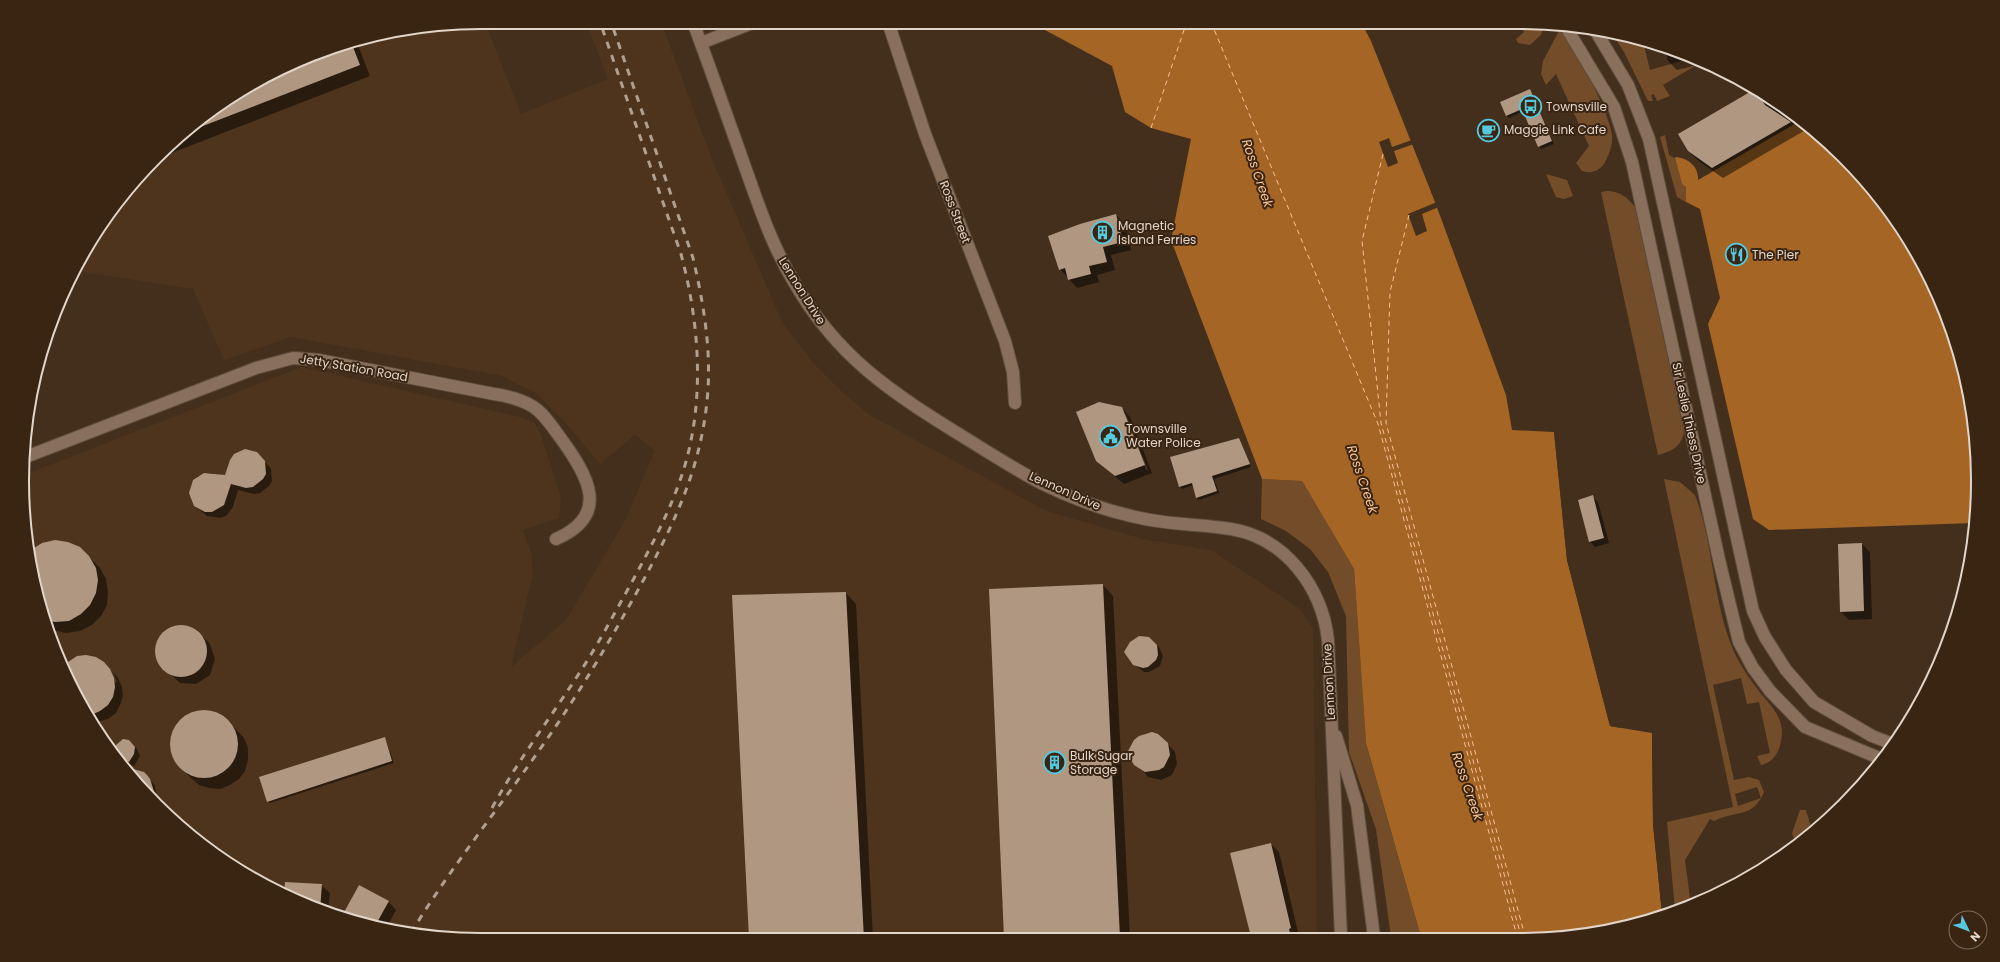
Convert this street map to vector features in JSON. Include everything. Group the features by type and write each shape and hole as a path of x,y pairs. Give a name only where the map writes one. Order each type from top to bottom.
{"street":[{"name":"Lennon Drive","path":"696,29 761,212 780,257 810,307 846,351 867,371 901,398 1050,487 1091,504 1145,519 1240,531 1264,540 1294,563 1312,586 1323,613 1328,640 1341,933"},
{"path":"701,44 738,29"},
{"name":"Ross Street","path":"890,29 925,134 1006,341 1014,372 1015,404"},
{"name":"Sir Leslie Thiess Drive","path":"1569,32 1614,107 1632,162 1720,564 1739,642 1753,668 1770,691 1805,726 1877,757"},
{"name":"Sir Leslie Thiess Drive","path":"1599,37 1628,85 1649,139 1753,612 1765,637 1786,670 1814,702 1872,736 1888,742"},
{"name":"Jetty Station Road","path":"30,455 256,368 292,358 314,359 494,394 521,400 533,406 553,428 578,462 587,480 589,488 588,506 582,520 576,528 556,539"},
{"path":"1331,721 1357,805 1373,933"}],"shaded area":[{"path":"488,29 521,114 608,79 589,29 664,29 712,159 782,322 813,363 838,388 868,414 1046,511 1143,539 1211,550 1299,608 1313,628 1317,933 451,932 422,929 364,918 308,899 255,872 206,840 161,801 122,756 90,707 63,654 44,598 33,540 30,511 29,473 302,367 520,417 534,423 540,432 561,497 559,518 523,530 531,553 533,573 511,667 566,620 626,519 655,450 635,435 600,464 565,422 537,394 503,376 291,337 224,360 193,289 81,272 105,230 122,206 161,161 206,122 255,90 308,63 364,44 422,33 451,30"},
{"path":"1523,29 1542,30 1541,35 1530,45 1518,43 1516,39 1524,32"},
{"path":"1559,31 1565,37 1582,63 1605,112 1610,126 1612,142 1608,157 1604,164 1594,171 1582,171 1576,163 1589,146 1556,74 1546,85 1541,74 1543,61"},
{"path":"1616,40 1644,47 1650,70 1684,60 1696,65 1663,85 1670,96 1657,101 1654,94 1651,95 1653,101 1648,101 1624,52"},
{"path":"1665,135 1669,155 1676,159 1682,184 1686,187 1686,202 1677,197 1660,137"},
{"path":"1546,174 1567,180 1573,196 1564,199 1556,197"},
{"path":"1608,191 1623,196 1635,207 1684,432 1681,441 1675,448 1658,455 1601,192"},
{"path":"1262,479 1302,481 1354,569 1366,743 1420,933 1390,933 1376,829 1349,752 1346,616 1328,572 1310,549 1286,531 1261,519"},
{"path":"1664,479 1680,482 1695,495 1702,515 1718,598 1729,638 1744,671 1771,705 1777,715 1780,721 1782,733 1777,754 1770,761 1761,765 1757,756 1770,753 1759,702 1747,704 1741,678 1713,685 1734,780 1749,777 1759,780 1764,792 1760,801 1749,810 1714,821 1710,819 1685,860 1690,900 1675,905 1667,822 1733,807","holes":["1757,787 1761,798 1738,806 1735,794"]},
{"path":"1800,810 1806,810 1811,826 1794,840 1792,833"}],"water":[{"name":"Ross Creek","path":"1043,29 1365,29 1371,41 1435,202 1506,395 1512,430 1554,432 1567,560 1610,726 1652,733 1653,824 1662,910 1636,918 1607,924 1549,932 1420,933 1366,743 1354,569 1302,481 1262,479 1171,240 1191,139 1151,128 1125,112 1112,66"},
{"path":"1796,123 1839,161 1878,206 1895,230 1924,281 1937,308 1956,364 1967,422 1970,451 1971,481 1969,523 1769,530 1753,519 1708,324 1720,298 1700,209 1686,202 1686,187 1682,184 1675,157 1689,161 1695,167 1698,180"}],"pier":[{"path":"1389,138 1392,147 1412,140 1414,144 1394,151 1398,163 1388,167 1379,142"},
{"path":"1437,202 1439,207 1422,214 1427,231 1416,236 1408,214"},
{"path":"1551,430 1556,432 1569,560 1611,725 1620,726 1620,728 1610,726 1567,560 1554,432 1551,432"},
{"path":"1652,730 1654,733 1655,824 1664,909 1662,910 1653,824"}],"building":[{"path":"353,47 360,65 200,127 230,105 255,90 308,63"},
{"path":"1530,89 1552,141 1538,147 1522,109 1506,116 1500,102"},
{"path":"1749,92 1791,122 1712,168 1688,151 1678,134"},
{"path":"1116,214 1123,242 1103,247 1107,262 1089,266 1091,274 1068,280 1065,268 1059,270 1048,236 1080,224"},
{"name":"Townsville Water Police","path":"1099,402 1122,407 1145,465 1115,476 1096,461 1076,412"},
{"path":"1239,438 1250,464 1212,476 1217,491 1196,498 1192,483 1179,487 1170,457"},
{"path":"245,449 257,452 265,461 266,474 263,479 253,487 246,488 231,484 224,505 212,512 205,512 194,506 189,493 193,480 204,473 225,475 230,460 234,454"},
{"path":"1593,495 1604,538 1589,542 1578,500"},
{"path":"55,540 68,542 80,547 89,556 96,568 98,580 96,593 90,605 81,614 69,621 52,621 44,598 34,548 42,543"},
{"path":"1862,543 1864,611 1840,612 1838,544"},
{"name":"Bulk Sugar Storage","path":"1103,584 1120,933 1004,933 989,589"},
{"path":"846,592 864,933 749,933 732,595"},
{"path":"181,625 195,629 203,637 207,651 203,665 195,673 181,677 167,673 159,665 155,651 159,637 167,629"},
{"path":"1139,636 1149,637 1157,645 1158,655 1156,660 1148,667 1143,668 1133,665 1124,652 1130,642"},
{"path":"86,655 96,657 104,662 110,669 114,678 115,687 113,697 108,705 94,714 67,663 77,656"},
{"path":"204,710 217,713 228,720 235,731 238,744 235,757 228,768 217,775 204,778 191,775 180,768 173,757 170,744 173,731 180,720 191,713"},
{"path":"1152,732 1158,734 1168,743 1170,755 1164,767 1159,770 1145,772 1134,765 1127,753 1134,740 1139,736"},
{"path":"385,737 392,761 267,802 259,777"},
{"path":"123,739 129,740 135,747 134,754 129,762 122,756 116,748 116,745"},
{"path":"133,769 144,772 150,779 155,794"},
{"path":"1271,843 1291,928 1289,929 1290,933 1250,933 1230,853"},
{"path":"285,882 322,884 321,903 308,899 285,888"},
{"path":"359,885 389,901 378,921 344,912"}],"ferry route":[{"path":"1151,128 1184,30 1186,29"},
{"path":"1214,29 1378,424 1516,933"},
{"path":"1383,154 1362,241 1381,423 1520,933"},
{"path":"1409,215 1390,292 1386,423 1524,933"}],"railway":[{"path":"492,808 502,790 587,661 638,570 657,534 678,486 687,458 693,429 697,400 698,370 693,311 688,282 681,254 602,29"},
{"path":"414,928 457,864 552,732 578,693 638,590 673,522 683,499 698,452 707,401 708,383 708,347 704,311 693,258 613,29"}],"place":[{"name":"Townsville","path":"1530,107"},
{"name":"Maggie Link Cafe","path":"1488,130"},
{"name":"Magnetic Island Ferries","path":"1102,233"},
{"name":"The Pier","path":"1736,255"},
{"name":"Townsville Water Police","path":"1110,436"},
{"name":"Bulk Sugar Storage","path":"1054,763"}]}
